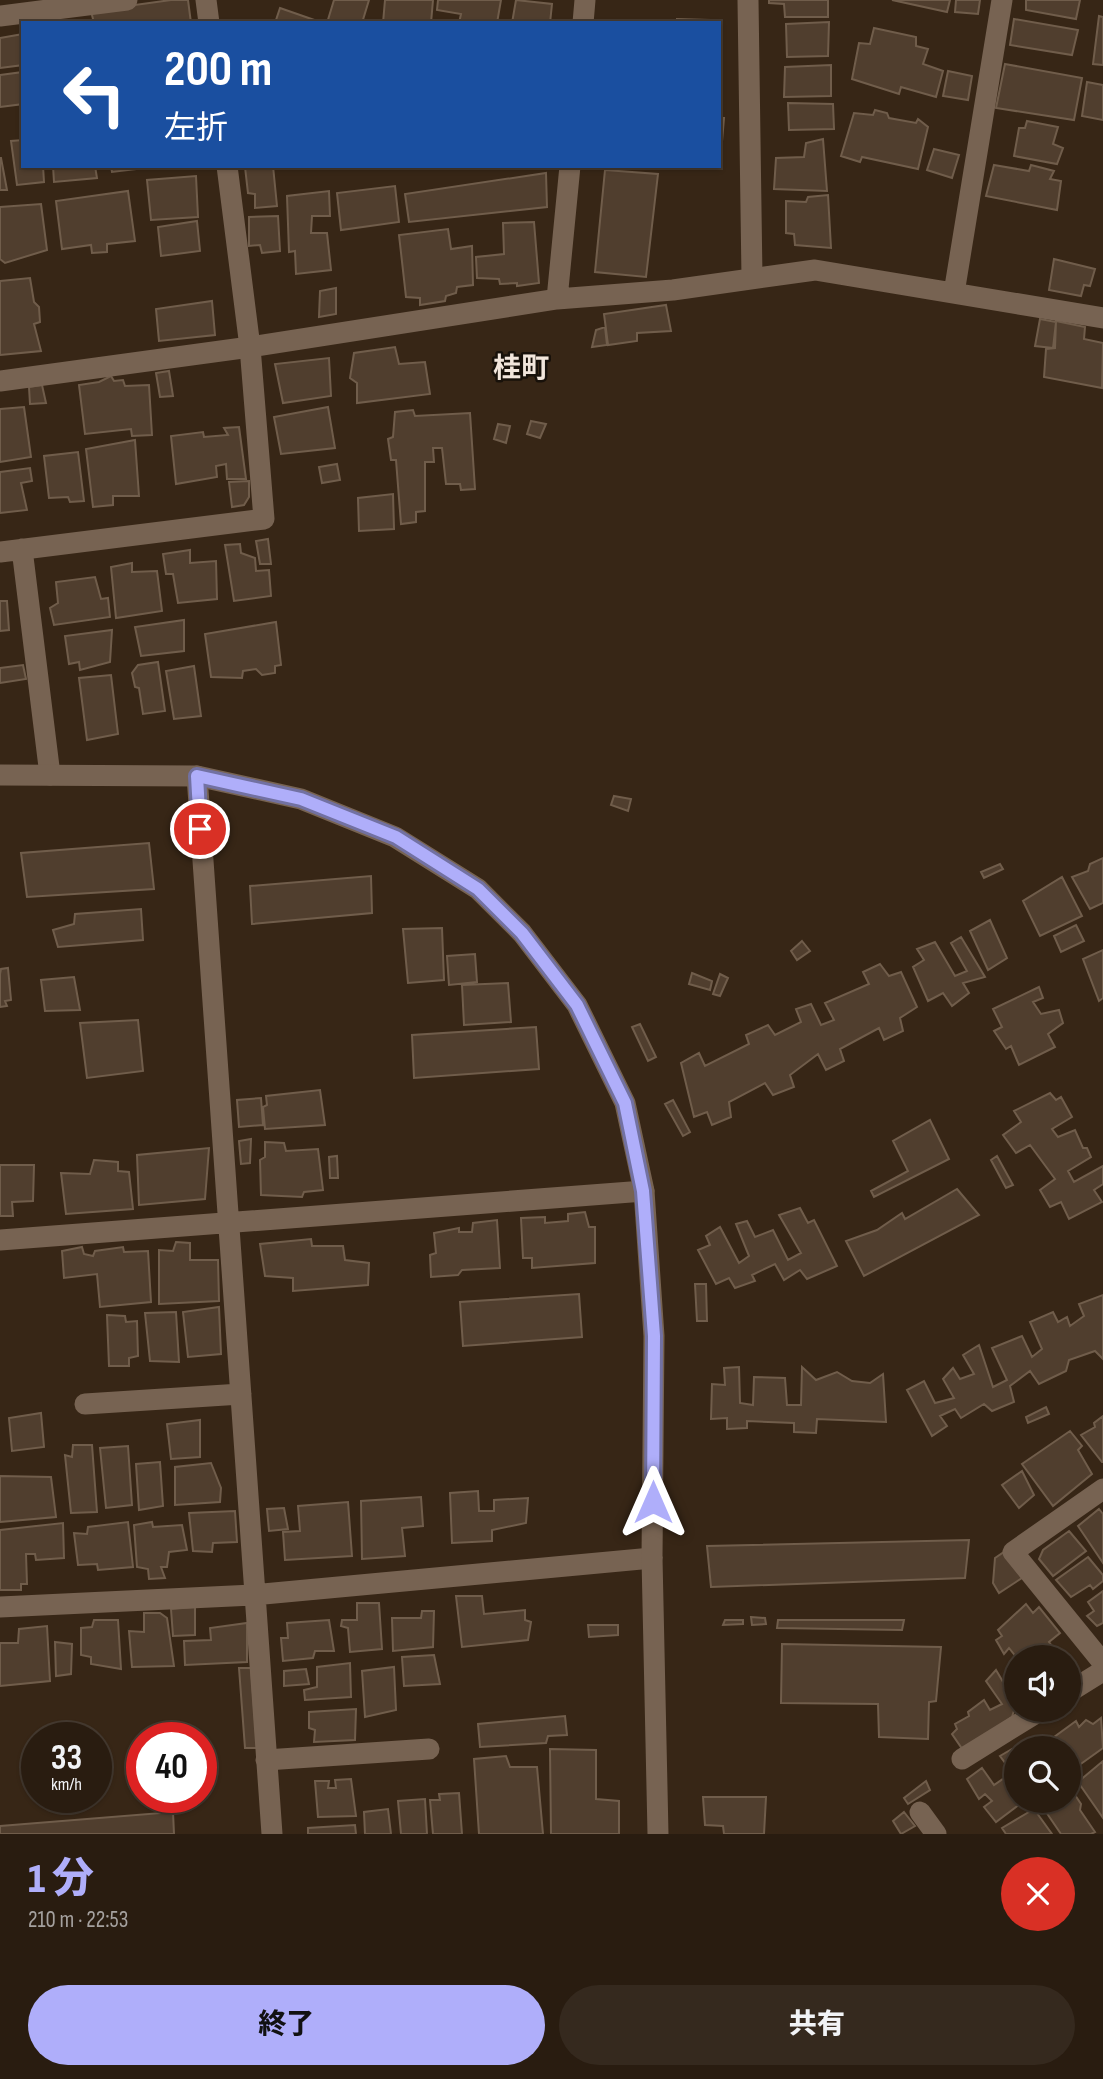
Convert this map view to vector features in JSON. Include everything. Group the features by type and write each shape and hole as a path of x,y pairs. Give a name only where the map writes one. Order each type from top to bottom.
{"street":[{"path":"0,16 127,0"},
{"path":"206,0 209,21"},
{"path":"583,21 585,0"},
{"path":"748,0 752,278"},
{"path":"954,293 1002,0"},
{"path":"0,552 264,519 250,347 227,168"},
{"path":"557,299 569,168"},
{"path":"0,381 250,347 557,299 673,290 815,270 1103,318"},
{"path":"22,549 50,775"},
{"path":"0,775 197,776 301,799 396,837 478,889 522,933 577,1005 625,1103 643,1191 654,1336 652,1558 658,1834"},
{"path":"197,776 226,1225 241,1394 253,1595 272,1834"},
{"path":"0,1240 226,1225 643,1191"},
{"path":"85,1404 241,1394"},
{"path":"1103,1489 1013,1552 1103,1663"},
{"path":"0,1607 253,1595 652,1558"},
{"path":"1081,1685 1103,1671"},
{"path":"962,1759 1022,1722"},
{"path":"266,1760 429,1749"},
{"path":"920,1812 936,1834"}],"building":[{"path":"188,0 191,21 94,21 91,11"},
{"path":"334,0 369,0 363,21 328,21"},
{"path":"385,0 433,0 431,21 383,21"},
{"path":"438,0 501,0 497,21 459,21 461,14 437,10"},
{"path":"516,0 552,4 550,21 512,21"},
{"path":"769,0 828,0 828,17 785,17 784,4 769,3"},
{"path":"892,0 950,0 947,12"},
{"path":"956,0 980,0 978,14 955,12"},
{"path":"1026,0 1080,0 1076,19 1026,10"},
{"path":"280,8 317,21 276,21"},
{"path":"1099,16 1103,17 1103,65 1093,64"},
{"path":"677,19 710,20 710,21"},
{"path":"1014,19 1078,30 1072,55 1010,45"},
{"path":"829,22 828,56 787,57 786,24"},
{"path":"874,28 916,37 916,46 928,49 923,64 943,71 936,97 901,87 899,94 852,79 859,43 870,44"},
{"path":"21,34 21,65 0,68 0,38"},
{"path":"1005,64 1082,78 1074,120 996,108"},
{"path":"831,65 831,96 784,97 785,67"},
{"path":"948,71 972,76 968,100 943,96"},
{"path":"21,72 21,104 0,107 0,75"},
{"path":"1087,82 1103,85 1103,120 1082,116"},
{"path":"788,103 833,104 834,129 789,130"},
{"path":"875,110 887,113 889,118 916,123 918,119 928,127 918,169 862,157 860,162 841,156 854,113 873,115"},
{"path":"721,118 724,118 721,153"},
{"path":"1027,121 1058,127 1053,144 1063,148 1057,164 1014,156 1019,128 1025,128"},
{"path":"823,139 827,191 774,189 776,158 804,157 806,143"},
{"path":"21,140 21,168 43,168 44,182 17,185 11,141"},
{"path":"934,149 959,155 952,178 927,170"},
{"path":"1,158 7,190 0,190"},
{"path":"994,165 1029,171 1031,165 1054,171 1050,179 1061,181 1057,210 986,196"},
{"path":"53,168 95,168 97,178 54,182"},
{"path":"111,168 145,168 112,172"},
{"path":"245,168 273,168 277,206 255,208 255,194 248,193"},
{"path":"605,170 658,174 646,277 595,272"},
{"path":"546,173 547,207 409,222 405,194"},
{"path":"196,176 198,217 151,220 147,180"},
{"path":"395,186 399,222 341,230 337,193"},
{"path":"128,191 135,241 107,244 107,252 92,253 91,245 62,249 56,201"},
{"path":"329,191 330,216 312,216 311,233 327,233 331,270 296,274 295,251 289,252 287,196"},
{"path":"828,195 831,248 795,245 794,234 786,233 786,201 806,202 808,197"},
{"path":"41,204 47,250 5,263 0,259 0,207"},
{"path":"278,216 280,251 262,253 260,245 249,246 249,217"},
{"path":"197,221 200,251 161,256 158,227"},
{"path":"534,222 539,283 517,286 517,283 500,284 499,279 477,278 476,257 504,254 503,223"},
{"path":"448,229 451,249 472,246 473,285 457,287 456,293 446,296 445,301 420,305 420,298 406,297 399,235"},
{"path":"1054,259 1095,269 1090,286 1084,285 1081,296 1049,290"},
{"path":"30,278 34,302 39,307 40,322 34,324 41,351 0,355 0,281"},
{"path":"336,288 336,314 319,317 320,291"},
{"path":"212,301 215,335 159,341 156,309"},
{"path":"666,305 671,331 637,333 637,341 608,345 604,314"},
{"path":"1040,319 1056,322 1053,348 1035,346"},
{"path":"1056,321 1085,327 1084,339 1103,343 1102,388 1044,377 1046,349 1055,348"},
{"path":"605,327 607,345 592,347 596,330"},
{"path":"395,347 399,364 425,362 430,394 357,403 357,383 350,378 354,353"},
{"path":"329,358 331,396 283,403 275,364"},
{"path":"169,371 173,396 160,397 156,373"},
{"path":"111,376 114,381 123,380 125,386 149,385 152,435 132,436 131,429 85,434 79,385 99,382"},
{"path":"42,385 46,403 30,404 29,387"},
{"path":"24,407 31,457 0,462 0,409"},
{"path":"328,407 335,448 281,454 274,417"},
{"path":"413,410 415,416 470,413 475,489 461,490 460,484 446,484 442,448 433,448 434,462 425,462 425,511 416,512 416,522 401,524 396,460 391,460 388,439 393,437 395,412"},
{"path":"531,421 546,424 540,438 527,434"},
{"path":"498,424 510,426 506,443 494,439"},
{"path":"239,427 246,479 227,479 226,464 216,466 217,477 176,484 171,436 203,432 204,437 228,435 224,428"},
{"path":"135,440 139,496 113,496 113,505 93,507 86,449"},
{"path":"78,452 84,501 70,502 68,497 49,498 44,456"},
{"path":"337,464 340,480 322,483 319,467"},
{"path":"30,468 32,481 21,483 27,510 0,513 0,472"},
{"path":"249,481 249,497 244,505 232,507 229,482"},
{"path":"393,494 394,529 359,531 358,498"},
{"path":"268,539 271,564 260,564 256,541"},
{"path":"240,544 241,553 255,558 256,571 269,570 271,596 234,601 225,545"},
{"path":"190,550 190,563 216,561 217,599 178,603 173,574 166,574 163,554"},
{"path":"132,563 132,572 157,571 162,611 116,618 111,567"},
{"path":"95,577 101,599 108,598 110,617 54,625 50,608 58,603 56,582"},
{"path":"0,601 7,601 9,630 0,631"},
{"path":"184,620 184,651 141,656 135,627"},
{"path":"276,622 281,665 275,666 275,673 262,675 256,669 243,671 242,678 211,677 205,634"},
{"path":"112,630 110,662 80,670 79,662 69,664 65,636"},
{"path":"158,662 165,711 143,714 139,688 135,687 132,673 138,665"},
{"path":"23,665 26,679 0,683 0,668"},
{"path":"194,666 201,716 174,719 166,671"},
{"path":"111,675 118,734 87,740 79,678"},
{"path":"614,796 631,799 628,811 611,805"},
{"path":"149,843 154,889 27,897 21,853"},
{"path":"1103,858 1103,903 1090,909 1072,877 1088,871 1090,864"},
{"path":"1000,864 1003,869 984,878 981,872"},
{"path":"371,876 372,913 252,924 250,886"},
{"path":"1062,877 1082,916 1040,936 1023,901"},
{"path":"141,909 143,940 58,947 53,930 74,924 75,914"},
{"path":"990,920 1007,958 988,970 970,931"},
{"path":"1076,925 1084,941 1061,952 1054,936"},
{"path":"442,928 444,980 408,983 403,929"},
{"path":"961,937 985,977 963,983 969,993 952,1006 943,993 928,1001 913,967 924,960 917,949 935,942 955,976 967,971 951,943"},
{"path":"802,941 810,951 797,960 791,951"},
{"path":"1103,950 1103,998 1099,1001 1083,959"},
{"path":"475,954 477,982 449,985 447,956"},
{"path":"880,964 889,976 901,972 917,1007 900,1018 903,1031 884,1040 879,1028 840,1049 844,1061 826,1070 818,1054 790,1075 794,1087 773,1095 765,1083 729,1102 731,1117 712,1125 707,1112 694,1117 681,1063 699,1053 705,1066 749,1044 746,1035 768,1025 775,1035 801,1022 796,1009 811,1004 821,1025 834,1020 825,1003 869,984 863,972"},
{"path":"8,968 11,1000 5,1001 7,1006 0,1007 1,969"},
{"path":"692,973 712,981 710,990 689,984"},
{"path":"720,974 728,978 720,996 713,994"},
{"path":"74,977 80,1010 45,1011 41,980"},
{"path":"508,983 511,1022 464,1025 462,985"},
{"path":"1039,987 1043,998 1033,1002 1041,1014 1059,1010 1063,1023 1048,1034 1055,1047 1019,1065 1011,1046 1006,1049 994,1031 1002,1027 993,1009"},
{"path":"138,1020 143,1071 87,1078 80,1023"},
{"path":"640,1024 656,1057 648,1061 632,1027"},
{"path":"536,1027 539,1069 414,1078 412,1035"},
{"path":"320,1090 325,1125 265,1129 263,1107 267,1105 266,1096"},
{"path":"1050,1093 1056,1100 1061,1097 1072,1117 1052,1129 1058,1137 1075,1130 1083,1148 1087,1148 1091,1157 1068,1171 1074,1182 1103,1166 1103,1184 1094,1190 1102,1202 1069,1219 1061,1202 1050,1207 1040,1190 1055,1179 1030,1145 1016,1153 1003,1135 1021,1122 1014,1111"},
{"path":"261,1098 263,1125 239,1127 237,1100"},
{"path":"673,1100 690,1132 683,1136 665,1104"},
{"path":"930,1120 949,1159 874,1197 871,1191 908,1171 893,1141"},
{"path":"251,1139 250,1163 241,1164 239,1141"},
{"path":"265,1142 284,1143 286,1151 318,1149 323,1190 304,1192 302,1197 261,1195 260,1160 265,1157"},
{"path":"209,1148 205,1199 139,1205 137,1155"},
{"path":"337,1156 338,1178 330,1178 329,1157"},
{"path":"997,1156 1013,1185 1006,1188 991,1160"},
{"path":"94,1160 118,1162 118,1171 129,1172 133,1209 66,1214 61,1173 90,1174"},
{"path":"0,1165 34,1165 33,1201 12,1202 13,1216 0,1216"},
{"path":"957,1189 979,1215 864,1276 846,1241 877,1230 902,1213 905,1219"},
{"path":"800,1208 808,1223 814,1220 837,1266 807,1279 800,1270 784,1280 775,1264 752,1275 755,1281 735,1288 729,1278 716,1284 698,1250 710,1245 706,1236 720,1227 739,1263 749,1256 736,1224 747,1221 755,1237 773,1230 788,1260 801,1253 779,1215"},
{"path":"585,1212 589,1227 595,1227 595,1263 532,1268 532,1258 523,1258 521,1218 545,1217 545,1223 568,1221 568,1214"},
{"path":"497,1220 500,1268 462,1270 458,1275 431,1277 430,1255 436,1253 434,1233 459,1228 459,1232 472,1232 473,1223"},
{"path":"311,1239 312,1246 343,1246 345,1260 369,1263 368,1285 293,1291 293,1278 265,1276 260,1244"},
{"path":"176,1242 190,1243 190,1260 218,1260 219,1301 159,1304 159,1250 173,1251"},
{"path":"82,1247 84,1254 93,1256 95,1251 123,1247 124,1252 148,1251 151,1302 100,1307 97,1274 64,1278 62,1251"},
{"path":"695,1284 706,1284 707,1321 697,1321"},
{"path":"579,1294 582,1337 463,1346 460,1302"},
{"path":"1103,1295 1103,1359 1095,1351 1069,1360 1066,1371 1039,1384 1030,1371 1010,1386 1014,1402 992,1411 984,1404 961,1418 955,1409 940,1416 947,1426 932,1436 907,1390 924,1381 935,1403 954,1398 943,1379 953,1368 960,1379 974,1374 963,1355 979,1345 993,1387 1007,1380 992,1348 1022,1336 1032,1357 1042,1349 1030,1322 1053,1312 1058,1322 1067,1317 1070,1326 1084,1316 1079,1304"},
{"path":"219,1307 221,1354 188,1357 183,1312"},
{"path":"176,1312 179,1362 150,1361 145,1313"},
{"path":"107,1315 125,1316 126,1322 137,1321 138,1356 129,1358 129,1366 109,1366"},
{"path":"739,1367 740,1403 753,1405 754,1377 785,1378 787,1405 801,1405 802,1367 816,1380 837,1372 852,1381 870,1383 883,1374 886,1422 817,1419 816,1433 794,1432 794,1423 747,1421 747,1428 727,1429 727,1418 711,1419 712,1384 725,1385 724,1368"},
{"path":"1046,1407 1049,1414 1028,1423 1026,1417"},
{"path":"41,1413 44,1447 12,1451 9,1418"},
{"path":"1103,1416 1102,1462 1081,1435 1095,1427 1094,1423"},
{"path":"200,1420 200,1457 171,1459 167,1424"},
{"path":"1070,1431 1082,1446 1078,1450 1092,1474 1053,1506 1022,1464"},
{"path":"73,1445 92,1445 97,1512 71,1513 65,1455 72,1457"},
{"path":"128,1446 132,1505 106,1508 100,1448"},
{"path":"160,1462 163,1506 139,1510 136,1464"},
{"path":"211,1463 221,1488 220,1502 175,1505 175,1467"},
{"path":"1022,1471 1034,1495 1019,1508 1002,1485"},
{"path":"0,1476 51,1477 56,1517 0,1522"},
{"path":"478,1491 479,1511 494,1511 494,1500 528,1498 526,1523 492,1530 492,1541 452,1543 450,1493"},
{"path":"421,1497 423,1526 402,1528 405,1556 362,1559 361,1501"},
{"path":"348,1502 352,1556 285,1560 283,1532 300,1531 298,1506"},
{"path":"284,1508 288,1529 269,1531 267,1509"},
{"path":"1099,1509 1103,1514 1103,1563 1078,1526"},
{"path":"235,1511 237,1542 213,1543 212,1552 193,1551 189,1513"},
{"path":"128,1522 133,1567 98,1570 97,1564 78,1565 74,1533 87,1534 88,1527"},
{"path":"152,1522 153,1527 182,1525 187,1550 169,1552 167,1567 161,1567 165,1578 149,1579 148,1569 137,1567 134,1525"},
{"path":"63,1523 64,1558 36,1560 35,1554 26,1554 27,1584 21,1584 21,1590 0,1590 0,1530"},
{"path":"1069,1531 1086,1551 1053,1576 1039,1559 1043,1550"},
{"path":"969,1540 965,1578 711,1587 707,1546"},
{"path":"1004,1552 1022,1578 999,1593 993,1583 995,1558"},
{"path":"1088,1557 1103,1575 1103,1581 1093,1589 1090,1585 1071,1597 1056,1580"},
{"path":"1103,1591 1103,1623 1097,1626 1087,1616 1094,1611 1088,1602"},
{"path":"456,1596 482,1596 484,1614 525,1610 525,1620 531,1622 528,1640 462,1647"},
{"path":"357,1603 379,1603 382,1649 350,1652 348,1628 341,1626 342,1620 357,1620"},
{"path":"1026,1604 1033,1613 1039,1607 1060,1633 1049,1642 1051,1645 1004,1645 1004,1654 996,1640 1002,1636 998,1630"},
{"path":"195,1607 195,1635 173,1636 171,1609"},
{"path":"422,1611 434,1611 433,1647 393,1651 392,1618 421,1618"},
{"path":"144,1613 160,1613 167,1618 174,1666 132,1667 129,1631 144,1632"},
{"path":"751,1617 765,1618 766,1624 752,1625"},
{"path":"94,1620 118,1620 121,1669 91,1664 91,1657 81,1655 81,1628 92,1627"},
{"path":"329,1620 334,1651 315,1651 313,1658 283,1661 281,1638 288,1638 287,1623"},
{"path":"725,1620 743,1620 743,1624 723,1625"},
{"path":"778,1620 904,1620 902,1630 777,1628"},
{"path":"247,1623 247,1662 185,1665 184,1641 211,1640 210,1628"},
{"path":"588,1625 618,1625 618,1635 589,1637"},
{"path":"47,1626 50,1681 0,1686 0,1643 18,1643 19,1629"},
{"path":"55,1642 72,1644 71,1674 56,1676"},
{"path":"782,1644 941,1647 936,1701 929,1702 928,1739 879,1737 878,1704 781,1703"},
{"path":"434,1655 440,1684 404,1686 402,1657"},
{"path":"350,1663 351,1697 305,1700 304,1690 317,1687 317,1667"},
{"path":"394,1667 396,1710 365,1717 362,1671"},
{"path":"239,1668 251,1668 257,1748 245,1748"},
{"path":"306,1669 309,1684 284,1686 284,1671"},
{"path":"996,1670 1004,1684 1005,1722 963,1750 952,1734 957,1729 955,1724 969,1716 968,1712 984,1700 990,1710 1002,1704 986,1681"},
{"path":"356,1709 355,1740 314,1742 315,1730 309,1728 309,1712"},
{"path":"565,1716 567,1735 548,1736 546,1743 480,1747 478,1724"},
{"path":"1101,1718 1103,1748 1081,1764 1081,1736 1055,1736 1075,1722 1079,1727 1086,1720 1093,1724"},
{"path":"550,1749 596,1750 596,1799 619,1801 619,1834 551,1834"},
{"path":"506,1756 510,1767 537,1767 543,1834 479,1834 474,1759"},
{"path":"1103,1761 1103,1818 1081,1786 1081,1779"},
{"path":"982,1768 994,1785 1004,1778 1004,1813 1008,1813 996,1822 984,1807 992,1801 985,1794 979,1799 967,1779"},
{"path":"351,1779 356,1816 318,1817 315,1781 329,1781 328,1788 336,1788 335,1780"},
{"path":"926,1781 930,1790 908,1804 904,1798"},
{"path":"459,1793 462,1834 433,1834 430,1800 440,1800 439,1794"},
{"path":"703,1797 766,1797 764,1834 724,1834 723,1826 705,1825"},
{"path":"425,1799 427,1834 401,1834 398,1801"},
{"path":"388,1809 391,1834 365,1834 364,1812"},
{"path":"1081,1811 1095,1832 1091,1834 1061,1834 1047,1813"},
{"path":"904,1812 915,1826 901,1834 893,1821"},
{"path":"173,1813 174,1834 0,1834 0,1826"},
{"path":"1027,1813 1037,1813 1052,1834 1006,1834 1002,1828"},
{"path":"355,1825 356,1834 308,1834 308,1828"}],"district":[{"name":"桂町","path":"521,368"}],"route":[{"path":"200,829 197,776 301,799 396,837 478,889 522,933 577,1005 625,1103 643,1191 654,1336 653,1502"}]}
